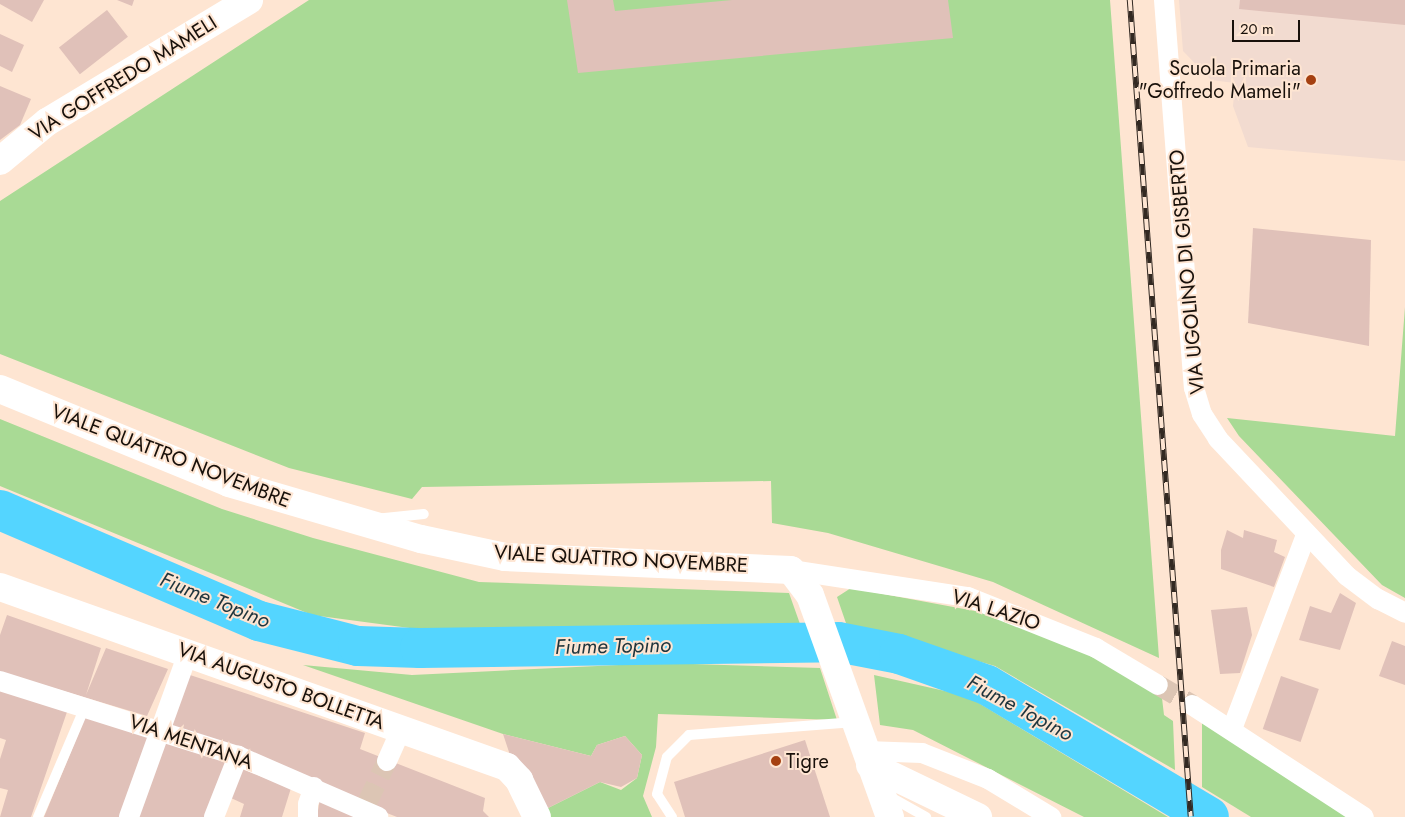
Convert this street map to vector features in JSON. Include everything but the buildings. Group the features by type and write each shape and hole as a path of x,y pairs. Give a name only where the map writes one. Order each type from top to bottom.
{"main road":[{"name":"VIA GOFFREDO MAMELI","path":"0,161 47,122 249,0"},
{"name":"VIALE QUATTRO NOVEMBRE","path":"0,389 229,483 421,539 505,556 792,570"},
{"path":"792,570 810,595 886,804"},
{"name":"VIA AUGUSTO BOLLETTA","path":"0,587 507,766 519,780 537,817"},
{"path":"868,758 978,817"}],"street":[{"name":"VIA UGOLINO DI GISBERTO","path":"1164,0 1194,388 1202,414 1218,439 1306,535"},
{"path":"1232,729 1306,535 1347,576 1378,599 1405,612"},
{"name":"VIA LAZIO","path":"792,570 968,597 1096,648 1158,685"},
{"path":"129,817 188,653"},
{"name":"VIA MENTANA","path":"0,681 85,706 238,756 306,806 369,810"},
{"path":"1192,705 1232,729 1364,817"},
{"path":"387,761 401,729"},
{"path":"868,758 922,753 988,779 1051,817"},
{"path":"214,817 238,756"}],"lane":[{"path":"359,522 388,515 424,514"},
{"path":"38,817 85,706"},
{"path":"672,817 657,794 667,757 688,735 855,722"},
{"path":"886,804 926,817"}],"shaded area":[{"name":"Scuola Primaria \"Goffredo Mameli\"","path":"1179,0 1405,0 1405,161 1248,147 1233,106 1235,83 1211,80 1183,51"}],"green space":[{"path":"309,0 1110,0 1159,658 993,582 828,533 772,523 771,481 422,487 412,499 289,468 0,354 0,201"},
{"path":"1405,307 1405,598 1382,585 1239,436 1227,418 1395,436"},
{"path":"0,419 222,509 313,538 479,582 789,593 800,624 432,631 312,615 0,486"},
{"path":"851,588 991,614 1102,659 1162,698 1164,715 1173,721 1175,770 995,666 891,636 848,629 837,597"},
{"path":"661,663 820,668 837,720 658,714 656,747 643,796 652,817 542,817 540,812 600,782 621,790 637,778 642,755 625,736 597,745 591,756 503,734 303,665 412,675"},
{"path":"874,675 967,696 1168,817 1084,817 913,730 880,725"},
{"path":"1202,719 1351,817 1251,817 1202,787"}],"waterway":[{"name":"Fiume Topino","path":"0,510 259,621 358,646 420,648 838,642 899,654 987,685 1209,817"}],"tunnel":[{"path":"1158,685 1192,705"},
{"path":"367,803 387,761"}],"railway":[{"path":"1130,0 1191,817"}],"place":[{"name":"Scuola Primaria \"Goffredo Mameli\"","path":"1311,80"},
{"name":"Tigre","path":"776,761"}]}
